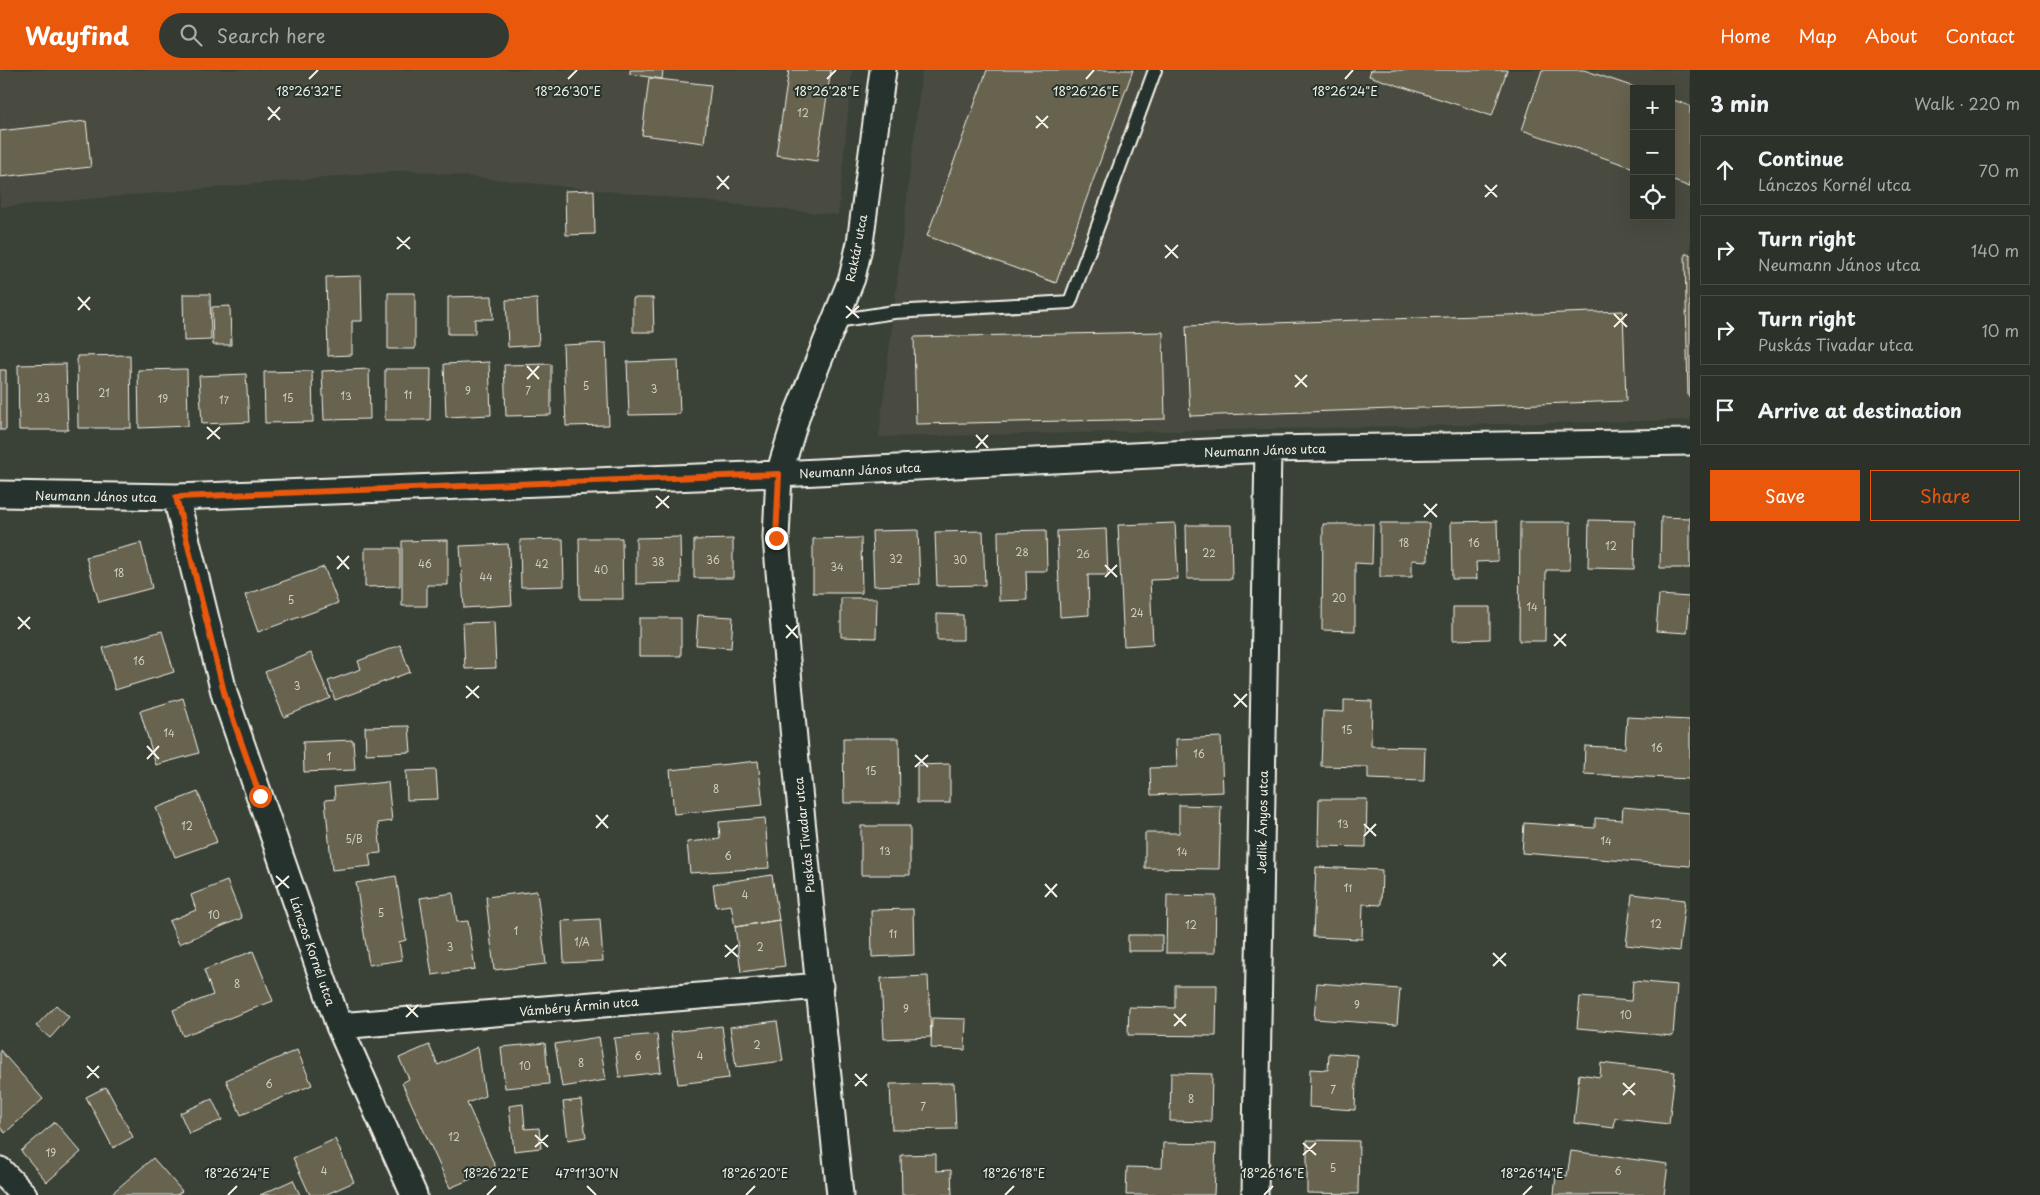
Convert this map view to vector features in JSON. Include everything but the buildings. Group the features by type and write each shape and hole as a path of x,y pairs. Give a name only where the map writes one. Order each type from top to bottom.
{"street":[{"name":"Raktár utca","path":"779,474 798,412 852,278 860,243 883,70"},
{"name":"Neumann János utca","path":"0,494 176,497 779,474 1268,449 1690,442"},
{"name":"Jedlik Ányos utca","path":"1255,1195 1268,449"},
{"name":"Puskás Tivadar utca","path":"779,474 776,538 796,761 840,1195"},
{"name":"Lánczos Kornél utca","path":"176,497 225,696 339,1026 414,1195"},
{"name":"Vámbéry Ármin utca","path":"339,1026 820,986"},
{"path":"0,1170 24,1195"}],"lane":[{"path":"836,321 894,312 1070,302 1155,70"}],"shaded area":[{"path":"0,70 852,70 838,215 407,170 0,207"},
{"path":"922,70 1690,70 1690,420 879,437"}],"route":[{"path":"260,796 225,696 176,497 779,474 776,538"}]}
